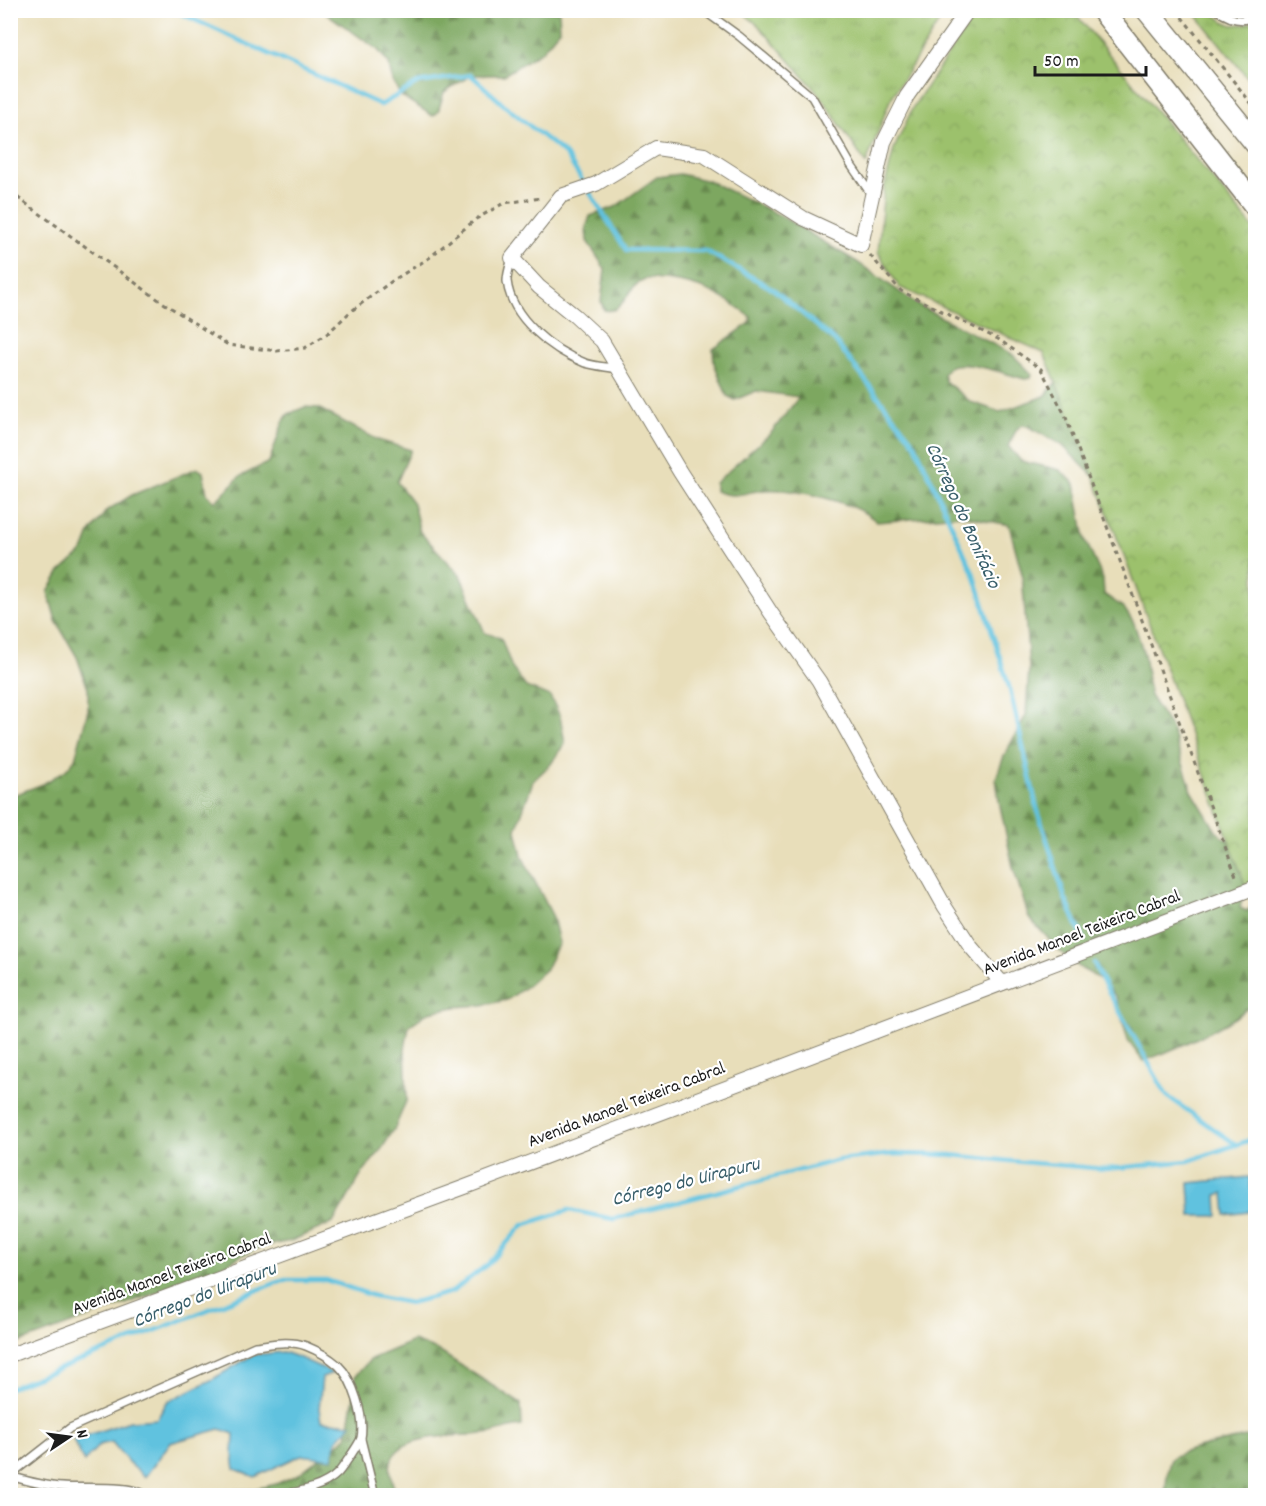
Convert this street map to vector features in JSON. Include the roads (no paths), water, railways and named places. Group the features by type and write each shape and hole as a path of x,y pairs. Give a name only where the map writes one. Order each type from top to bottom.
{"main road":[{"path":"1102,10 1256,207"},
{"path":"1147,10 1256,144"}],"street":[{"path":"968,10 906,96 884,142 861,245 803,218 704,155 656,148 596,184 561,196 512,258 539,287 602,341 680,472 771,613 819,681 945,907 971,947 1002,983"},
{"name":"Avenida Manoel Teixeira Cabral","path":"10,1354 455,1191 1256,887"}],"lane":[{"path":"703,10 812,97 871,195"},
{"path":"1217,10 1234,20 1250,19 1256,16"},
{"path":"512,258 507,279 512,298 525,322 558,349 585,363 618,369"},
{"path":"10,1476 70,1428 255,1346 284,1342 305,1346 336,1364 345,1373 355,1394 361,1415 361,1439 375,1496"},
{"path":"274,1496 310,1489 338,1473 361,1439"},
{"path":"10,1476 60,1487 127,1489 142,1492 146,1496"}],"water":[{"path":"1249,1177 1255,1205 1248,1212 1226,1215 1224,1193 1217,1195 1218,1216 1191,1216 1189,1183"},
{"path":"283,1352 333,1373 322,1377 319,1409 321,1421 352,1424 336,1441 332,1459 301,1455 255,1477 235,1469 234,1434 220,1429 170,1443 145,1477 129,1463 112,1442 99,1445 84,1462 73,1440 130,1421 157,1419 167,1402 213,1379 253,1355"}],"waterway":[{"name":"Córrego do Bonifácio","path":"173,10 381,105 418,83 471,75 566,155 626,250 706,251 773,289 834,340 915,444 975,577 1010,690 1037,808 1065,898 1083,938"},
{"path":"1094,963 1167,1096 1237,1145"},
{"name":"Córrego do Uirapuru","path":"10,1388 283,1280 326,1280 374,1296 410,1303 452,1292 488,1264 523,1225 569,1210 613,1219 839,1160 893,1154 951,1155 1106,1169 1188,1161 1256,1138"}]}
